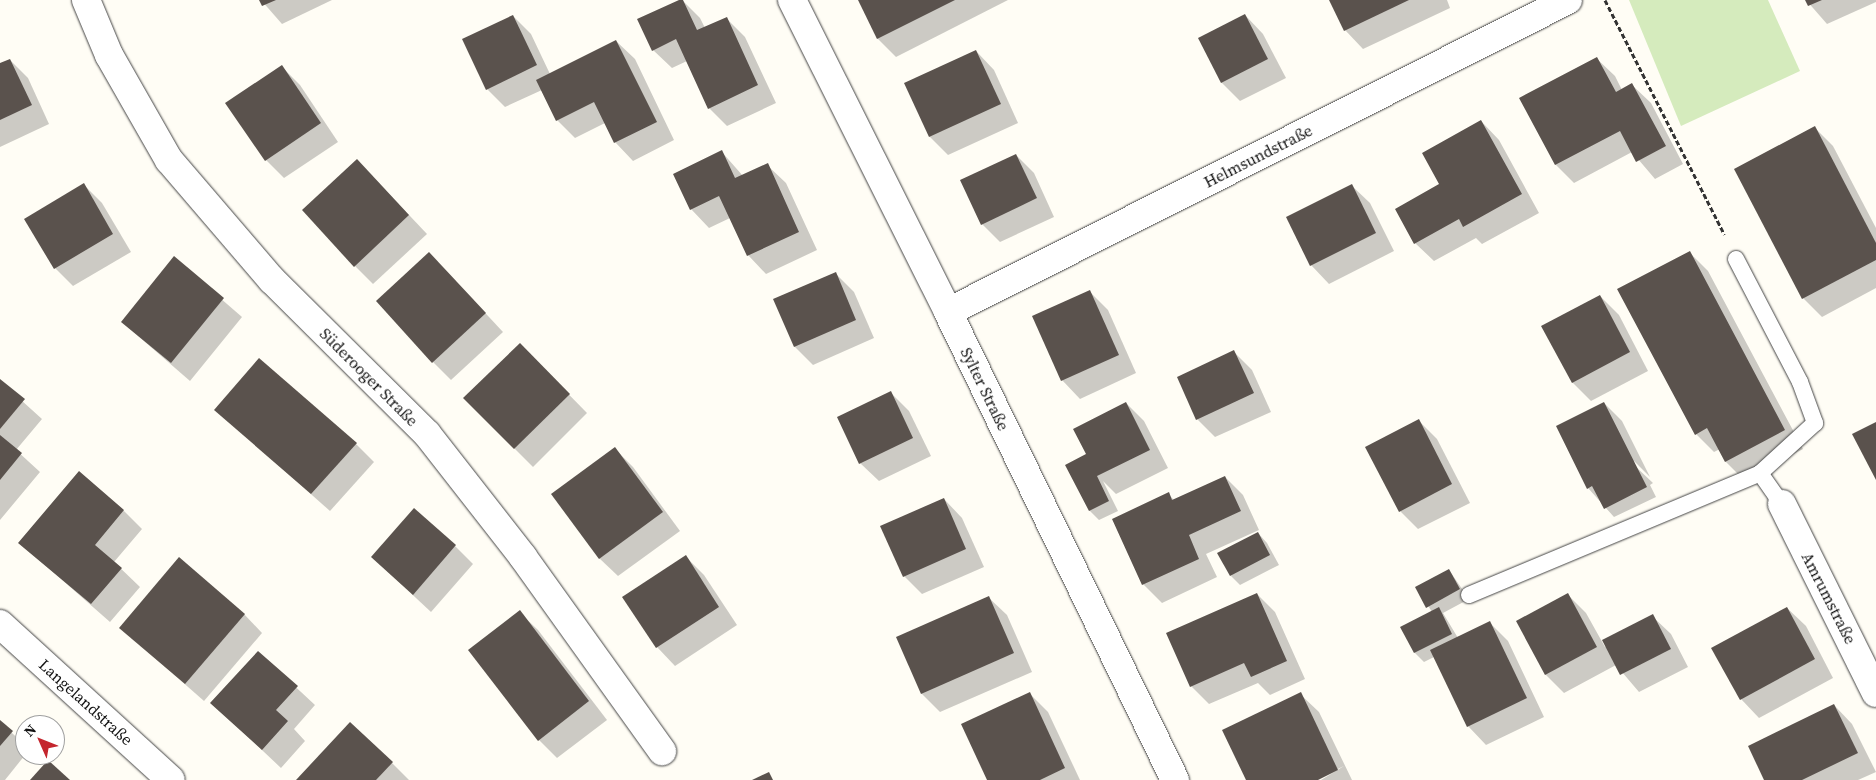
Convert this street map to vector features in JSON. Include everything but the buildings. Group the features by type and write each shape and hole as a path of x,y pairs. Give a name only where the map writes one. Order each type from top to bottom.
{"street":[{"name":"Süderooger Straße","path":"86,0 109,55 169,160 272,280 427,434 523,557 662,751"},
{"name":"Sylter Straße","path":"792,0 948,312 1175,780"},
{"name":"Helmsundstraße","path":"948,312 1568,0"},
{"name":"Amrumstraße","path":"1782,504 1876,693"},
{"name":"Langelandstraße","path":"0,624 171,780"}],"lane":[{"path":"1469,595 1760,473 1815,423 1800,382 1736,260"},
{"path":"1760,473 1782,504"}],"path":[{"path":"1606,0 1736,260"}],"green space":[{"path":"1629,0 1768,0 1800,71 1681,126"}]}
